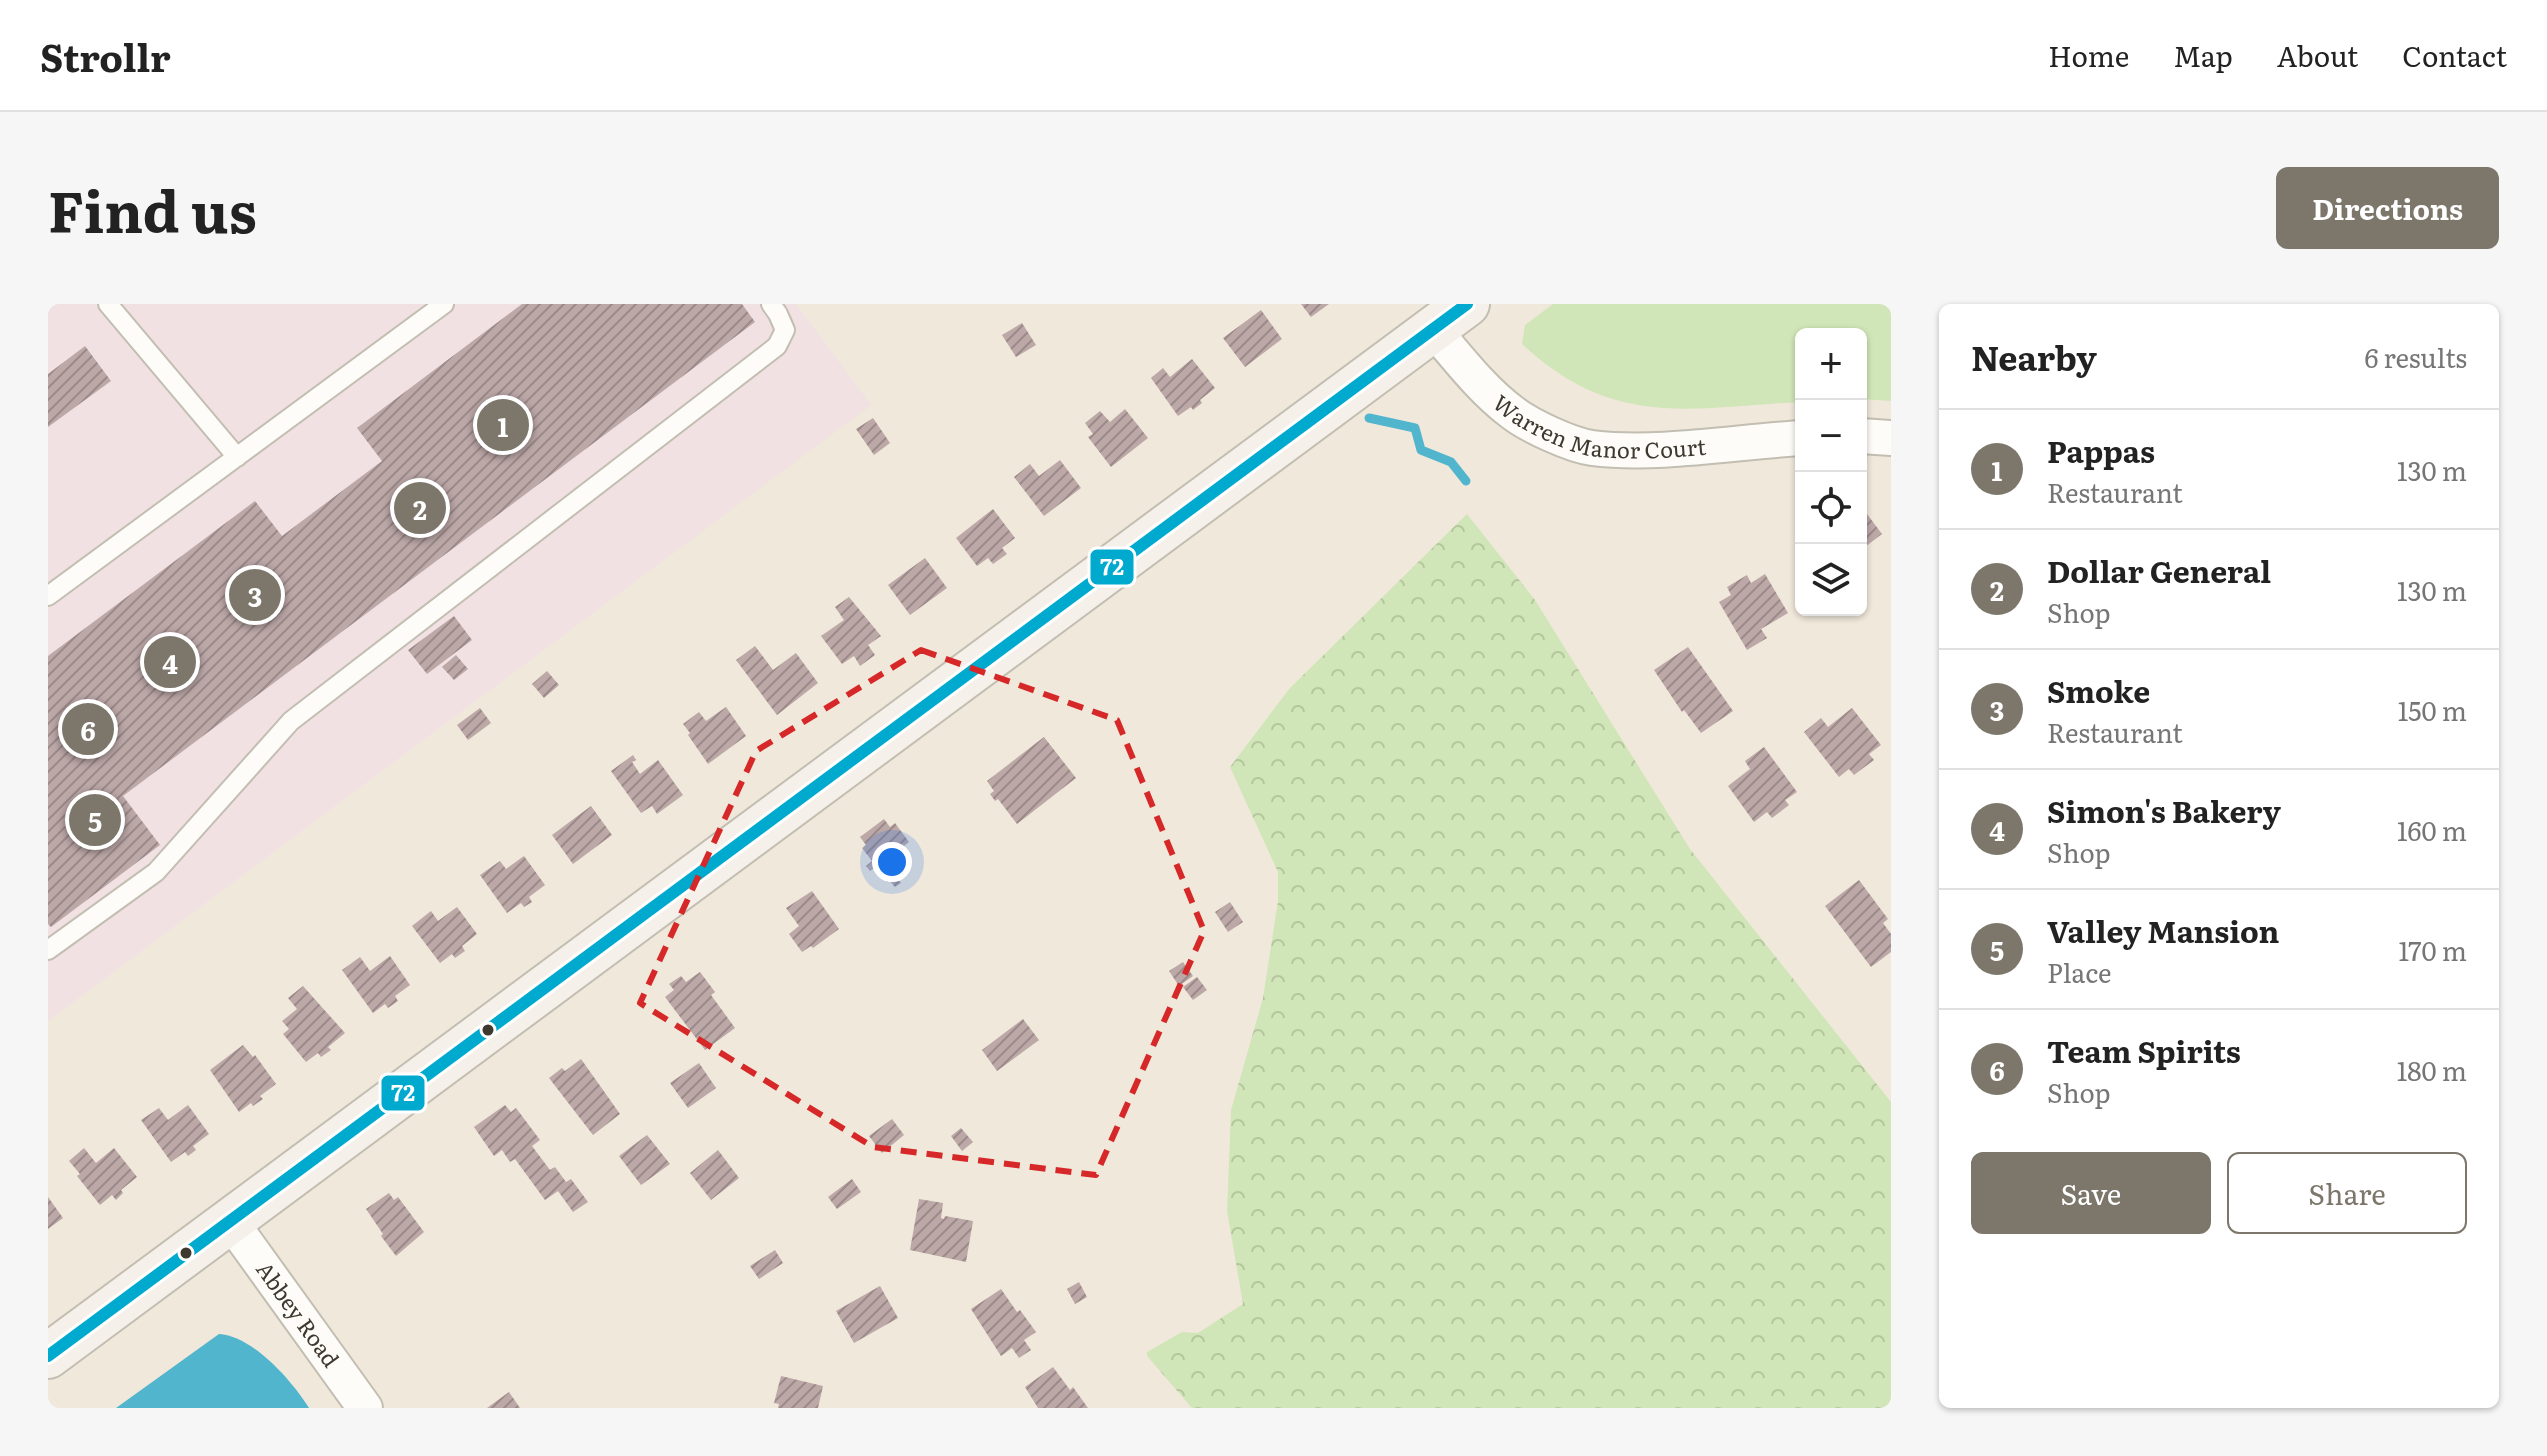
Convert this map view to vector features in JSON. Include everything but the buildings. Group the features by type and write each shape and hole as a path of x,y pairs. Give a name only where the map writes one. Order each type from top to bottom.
{"street":[{"name":"Warren Manor Court","path":"1450,316 1488,392 1516,415 1552,434 1590,448 1694,447 1795,439"},
{"path":"48,1356 1450,316"},
{"path":"1867,436 1891,438"},
{"name":"Abbey Road","path":"231,1222 365,1408"}],"lane":[{"path":"108,304 237,457"},
{"path":"48,596 444,304"},
{"path":"48,950 156,872 291,721 777,346 785,330 771,304"}],"highlighted area":[{"path":"921,650 1117,720 1204,931 1096,1175 873,1147 640,1003 756,751"}],"shaded area":[{"path":"48,304 796,304 871,405 48,1021"}],"green space":[{"path":"1553,304 1891,304 1891,401 1867,399 1867,328 1795,328 1795,402 1687,409 1620,401 1588,390 1555,371 1522,344 1525,325"},
{"path":"1467,514 1535,600 1690,849 1891,1102 1891,1408 1192,1408 1147,1356 1147,1352 1182,1332 1198,1333 1243,1304 1227,1211 1231,1110 1263,998 1278,901 1278,872 1230,767 1290,688"}],"water":[{"path":"219,1334 232,1337 258,1351 293,1385 309,1408 116,1408"}],"waterway":[{"path":"1369,418 1415,428 1421,450 1451,462 1466,481"}],"transit line":[{"name":"72","path":"48,1356 1467,304"}],"place":[{"name":"Pappas","path":"503,425"},
{"name":"Dollar General","path":"420,508"},
{"name":"Smoke","path":"255,595"},
{"name":"Simon's Bakery","path":"170,662"},
{"name":"Team Spirits","path":"88,729"},
{"name":"Valley Mansion","path":"95,820"}]}
